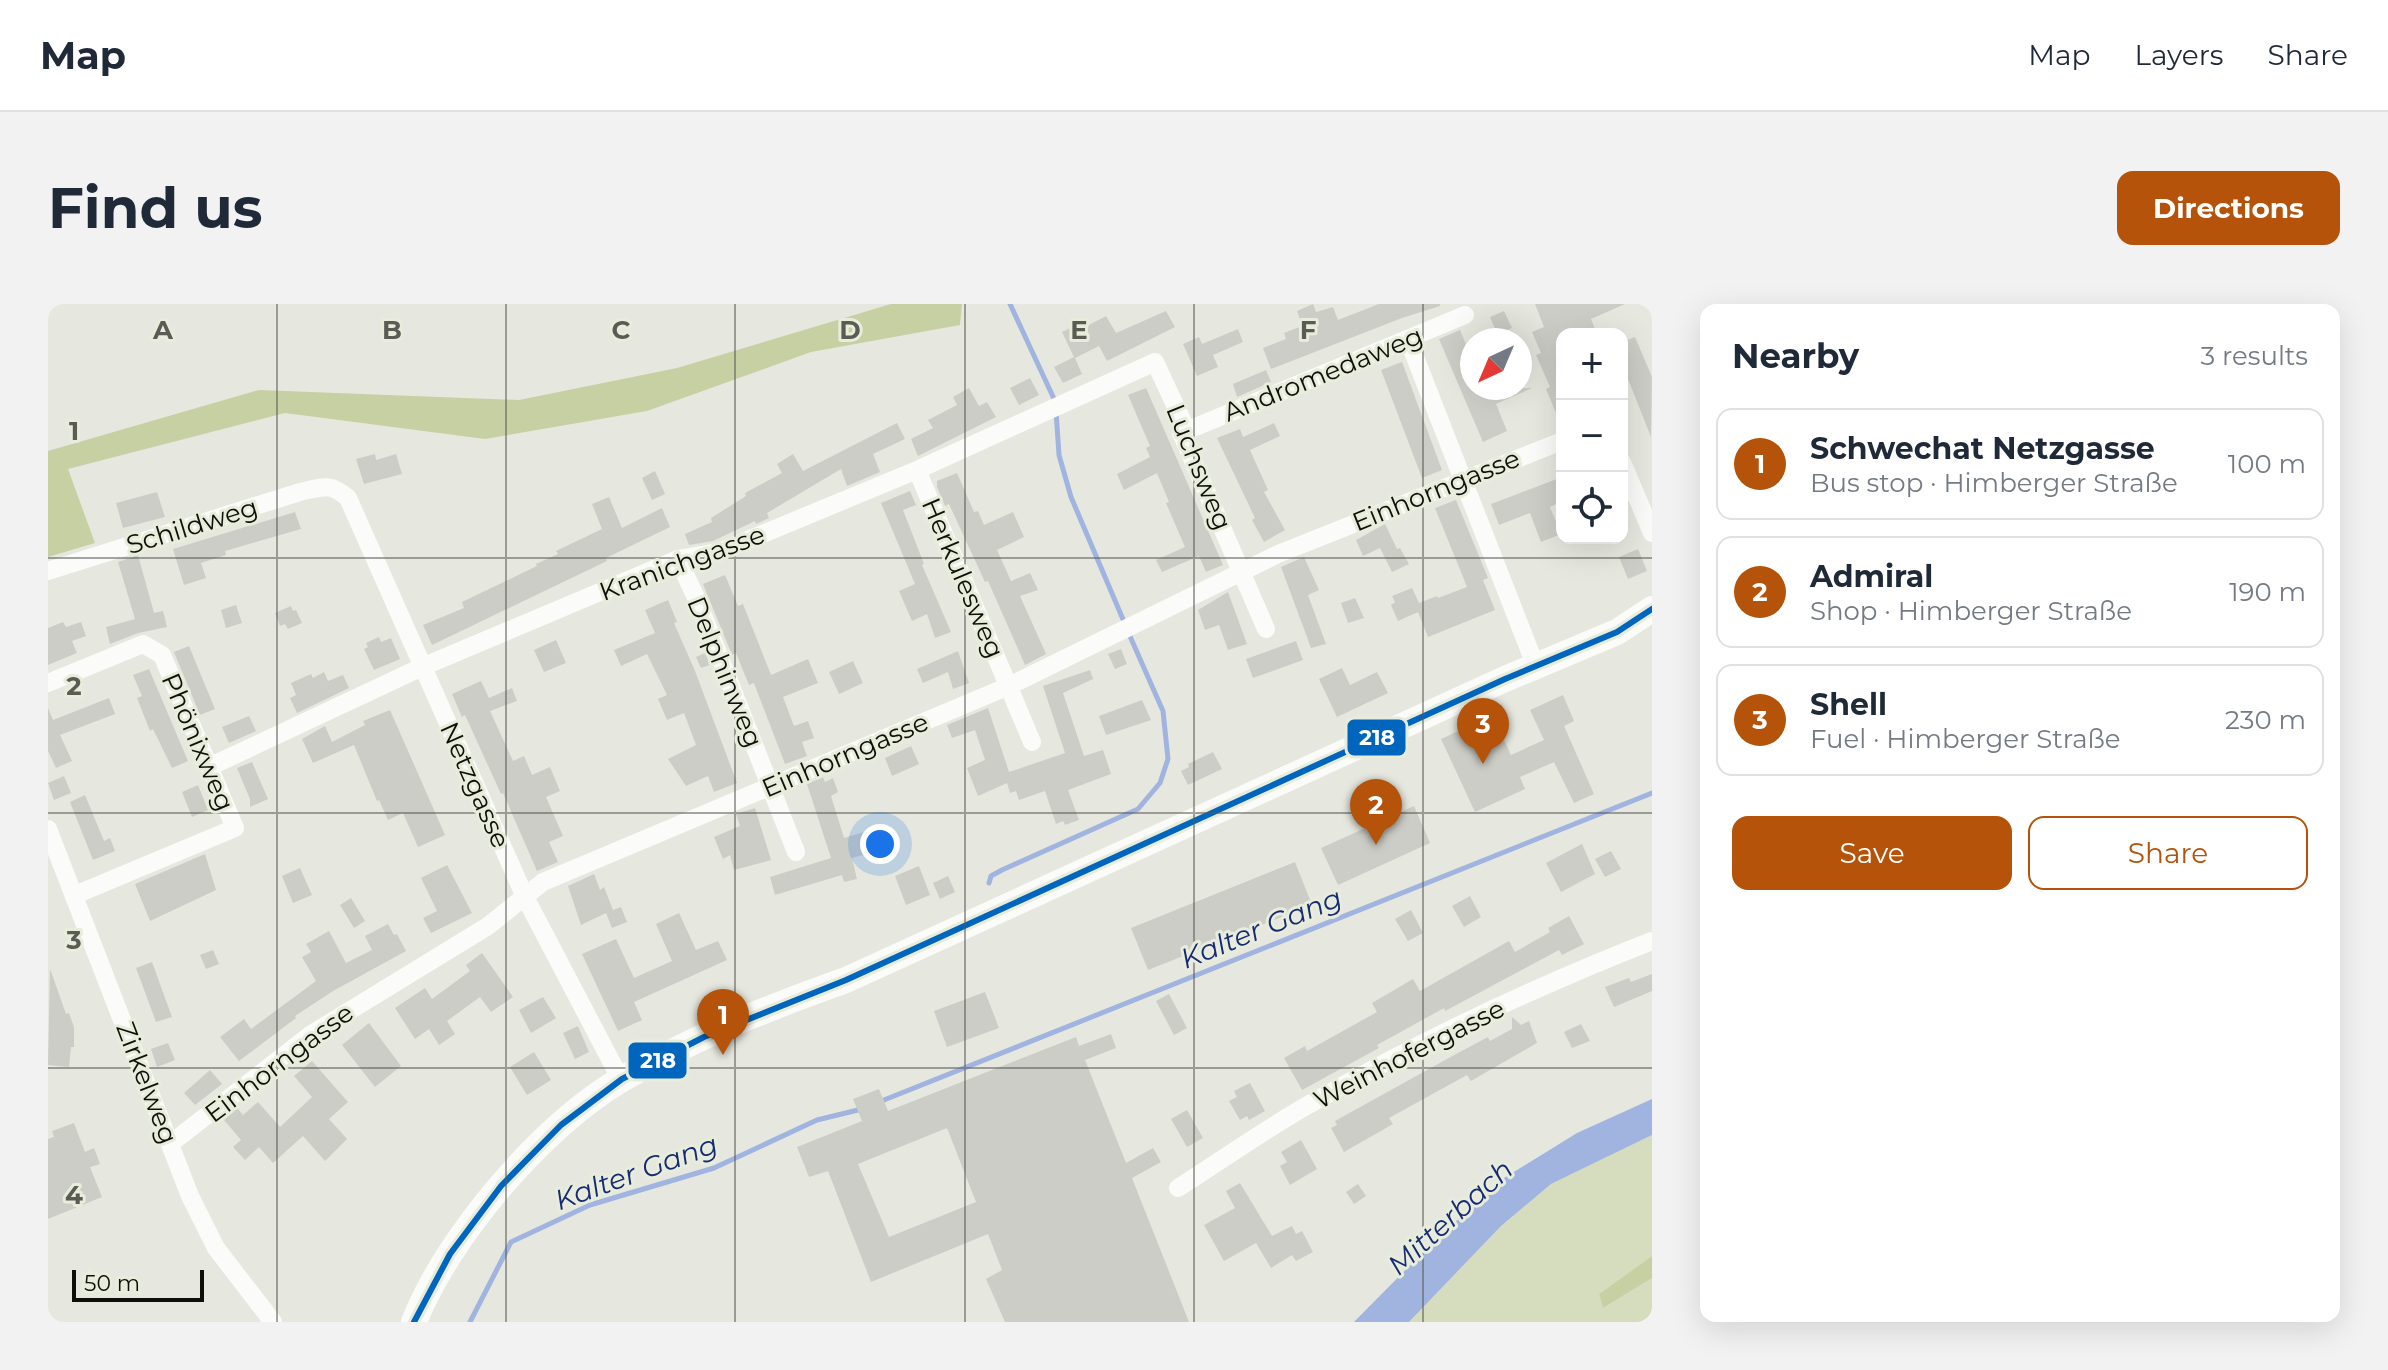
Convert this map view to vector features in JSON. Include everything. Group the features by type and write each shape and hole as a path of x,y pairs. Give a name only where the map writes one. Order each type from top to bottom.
{"main road":[{"path":"414,1322 452,1249 485,1205 544,1142 621,1080 777,1005 846,980 1617,632 1652,609"}],"street":[{"name":"Andromedaweg","path":"1181,433 1465,315"},
{"path":"1408,339 1536,667"},
{"name":"Luchsweg","path":"1155,362 1183,422 1181,433 1266,629"},
{"name":"Kranichgasse","path":"209,767 422,667 678,559 719,552 917,470 1155,362"},
{"name":"Einhorngasse","path":"170,1144 310,1035 488,926 543,882 1009,686 1278,554 1556,443"},
{"name":"Herkulesweg","path":"917,470 1032,742"},
{"path":"1626,472 1652,533"},
{"name":"Schildweg","path":"48,571 300,492 325,486 337,488"},
{"name":"Netzgasse","path":"337,488 348,498 525,897 621,1080"},
{"name":"Delphinweg","path":"678,559 796,852"},
{"name":"Phönixweg","path":"48,683 143,644 162,655 235,828 75,895"},
{"name":"Zirkelweg","path":"48,829 190,1196 216,1248 273,1322"},
{"name":"Weinhofergasse","path":"1178,1188 1315,1101 1453,1028 1652,941"}],"green space":[{"path":"891,304 962,304 960,325 811,352 647,411 485,439 285,413 68,469 95,543 48,557 48,451 259,390 519,400 677,368"},
{"path":"1652,1135 1652,1256 1599,1294 1603,1308 1652,1278 1652,1322 1409,1322 1501,1226 1551,1184"},
{"path":"1652,1256 1652,1278 1603,1308 1599,1294"}],"water":[{"path":"1652,1099 1652,1135 1551,1184 1501,1226 1409,1322 1354,1322 1433,1242 1504,1178 1577,1133"}],"building":[{"path":"1313,304 1316,312 1333,307 1338,320 1379,304 1440,306 1271,369 1263,348 1286,339 1284,333 1302,326 1297,311"},
{"path":"1535,304 1625,304 1591,319 1595,328 1556,328 1556,413 1546,389 1550,387 1536,355 1541,353 1532,332 1544,327"},
{"path":"1166,311 1175,327 1107,361 1099,346 1075,358 1082,374 1063,383 1054,367 1074,357 1062,332 1085,321 1087,326 1106,316 1116,333"},
{"path":"1504,311 1512,328 1495,328 1490,317"},
{"path":"1238,329 1243,342 1213,355 1218,367 1197,376 1183,344 1199,337 1202,344"},
{"path":"1460,330 1460,388 1439,339"},
{"path":"1635,337 1652,377 1651,437 1628,379 1628,340"},
{"path":"1402,362 1442,470 1422,478 1381,370"},
{"path":"1266,370 1271,382 1237,397 1233,384"},
{"path":"1030,378 1039,395 1019,405 1010,388"},
{"path":"969,388 979,406 987,402 996,417 918,456 911,439 933,428 928,420 957,405 953,397"},
{"path":"1146,388 1223,565 1206,572 1199,556 1162,572 1156,560 1185,547 1157,473 1124,490 1117,474 1150,457 1146,448 1150,446 1128,395"},
{"path":"1465,400 1505,400 1496,404 1507,431 1483,442"},
{"path":"897,423 905,439 873,454 880,472 847,486 841,469 767,513 769,518 756,524 755,521 713,541 689,545 685,534 712,522 711,518 746,496 745,493 782,473 777,464 793,454 803,471"},
{"path":"1274,423 1280,436 1250,450 1268,490 1264,492 1285,530 1264,542 1217,438 1240,429 1243,437"},
{"path":"375,454 376,460 396,454 402,474 364,484 356,459"},
{"path":"655,471 665,494 652,500 642,478"},
{"path":"957,473 974,512 978,511 984,525 1013,512 1024,537 997,550 1011,581 1030,573 1038,590 1020,596 1046,654 1025,665 988,581 985,582 949,504 945,506 937,487 937,481"},
{"path":"1556,479 1556,504 1550,507 1556,522 1556,536 1541,542 1530,513 1499,525 1491,504"},
{"path":"910,491 916,505 903,510 922,565 951,632 935,638 927,614 912,621 899,591 915,584 881,503"},
{"path":"157,492 165,517 123,528 116,503"},
{"path":"609,497 622,528 662,508 670,527 606,558 607,561 432,645 423,625 464,608 462,602 537,566 558,554 556,551 602,529 592,504"},
{"path":"1456,500 1488,578 1483,580 1495,610 1428,637 1418,612 1398,621 1391,605 1395,602 1392,596 1412,588 1419,603 1467,587 1435,508"},
{"path":"295,512 301,529 225,551 226,555 201,563 206,578 184,585 173,549"},
{"path":"1385,524 1397,549 1400,548 1409,564 1392,572 1380,548 1363,556 1356,540"},
{"path":"1638,549 1647,571 1628,579 1619,557"},
{"path":"138,555 154,613 163,611 167,627 138,633 110,644 106,627 135,619 118,562"},
{"path":"1304,557 1319,590 1308,595 1326,644 1311,648 1281,567"},
{"path":"725,575 738,606 743,604 771,675 808,659 818,683 783,697 794,726 808,721 814,738 802,742 807,756 785,764 754,683 749,685 736,653 732,655 703,584"},
{"path":"1228,592 1247,644 1228,650 1219,625 1205,630 1198,610"},
{"path":"1355,598 1364,618 1348,623 1341,603"},
{"path":"668,600 677,622 674,623 737,783 714,792 708,776 686,786 668,759 696,745 684,713 667,720 658,699 667,695 647,654 621,666 614,650 655,633 645,610"},
{"path":"236,605 242,623 226,628 221,610"},
{"path":"291,606 302,623 288,629 285,624 280,626 275,613"},
{"path":"63,622 66,627 81,622 86,636 72,641 77,653 48,665 48,628"},
{"path":"379,637 381,642 391,638 400,659 374,670 364,649 368,647 366,643"},
{"path":"556,640 566,663 544,672 534,650"},
{"path":"1296,641 1303,660 1253,678 1246,659"},
{"path":"189,646 215,709 200,715 174,652"},
{"path":"1121,649 1127,664 1115,669 1108,654"},
{"path":"958,651 969,683 953,689 948,672 923,683 917,669"},
{"path":"705,653 710,665 701,668 696,657"},
{"path":"853,661 863,683 839,694 829,672"},
{"path":"1342,668 1350,685 1377,672 1388,693 1337,717 1319,679"},
{"path":"149,669 188,761 172,768 153,729 150,731 137,698 142,696 133,675"},
{"path":"1090,670 1093,679 1063,693 1084,756 1103,750 1111,774 1068,790 1079,820 1065,825 1063,821 1056,824 1045,791 1019,800 1016,791 1010,793 1007,783 978,796 967,768 985,760 975,730 952,738 947,725 988,708 1009,772 1065,753 1043,686"},
{"path":"324,672 328,681 343,675 349,688 297,713 290,698 296,695 291,683"},
{"path":"481,681 489,698 512,688 517,701 490,711 513,761 524,756 532,775 550,767 560,791 546,797 563,836 549,842 558,862 537,871 503,793 452,694"},
{"path":"1563,695 1574,721 1564,726 1594,794 1574,803 1554,762 1520,777 1525,789 1475,812 1441,739 1493,715 1511,755 1544,740 1530,710"},
{"path":"109,698 115,714 60,735 72,761 56,768 48,751 48,708 53,720"},
{"path":"1142,700 1151,720 1106,735 1099,716"},
{"path":"390,710 445,835 418,847 403,813 388,820 354,745 313,763 302,739 325,726 332,742 365,725 363,721"},
{"path":"249,716 256,731 229,743 222,727"},
{"path":"911,746 919,764 892,776 885,758"},
{"path":"1213,752 1222,769 1188,785 1181,771 1189,767 1188,764"},
{"path":"252,762 268,799 250,807 250,799 237,768"},
{"path":"64,776 71,793 54,800 48,783"},
{"path":"823,777 825,782 833,778 838,792 831,796 844,838 864,832 870,853 852,858 857,879 844,882 842,875 775,895 770,877 831,858 807,784"},
{"path":"198,785 208,810 192,817 182,792"},
{"path":"85,795 104,841 110,838 115,851 93,860 70,802"},
{"path":"1414,806 1430,843 1338,885 1321,848"},
{"path":"755,808 771,860 734,870 730,855 723,859 714,837 740,826 736,814"},
{"path":"1582,844 1595,874 1561,892 1546,863"},
{"path":"1611,851 1621,869 1605,877 1595,859"},
{"path":"205,854 216,890 150,921 135,884"},
{"path":"1295,862 1312,905 1148,970 1131,928"},
{"path":"447,865 472,913 431,933 423,918 437,911 421,878"},
{"path":"919,866 930,895 906,905 895,876"},
{"path":"300,868 312,895 293,903 282,876"},
{"path":"594,874 600,890 604,887 613,910 621,907 627,922 612,928 606,913 581,925 568,886"},
{"path":"948,876 955,892 940,899 933,883"},
{"path":"1470,896 1481,917 1464,927 1452,906"},
{"path":"351,898 365,921 354,928 340,905"},
{"path":"1411,910 1423,933 1408,941 1395,919"},
{"path":"679,913 696,950 718,941 727,960 634,1002 642,1020 618,1031 582,954 616,939 634,978 672,961 656,924"},
{"path":"1569,916 1584,944 1562,955 1559,950 1445,1011 1444,1008 1302,1090 1284,1058 1305,1046 1307,1051 1377,1012 1372,1003 1413,979 1420,991 1509,941 1515,952 1550,932 1548,928"},
{"path":"388,924 406,951 295,1016 239,1061 220,1037 244,1019 251,1029 316,981 302,957 311,952 306,944 329,931 346,963 372,950 365,936"},
{"path":"213,950 219,964 206,969 200,955"},
{"path":"482,953 513,997 491,1012 480,997 447,1021 455,1034 439,1045 429,1029 415,1039 395,1008 425,988 432,999 470,971 466,965"},
{"path":"152,962 172,1017 156,1022 136,968"},
{"path":"50,969 66,1014 69,1013 74,1027 74,1047 71,1047 69,1067 48,1065"},
{"path":"1652,974 1652,991 1614,1007 1605,987"},
{"path":"985,992 999,1028 947,1047 934,1011"},
{"path":"1169,994 1187,1028 1174,1035 1156,1001"},
{"path":"543,997 556,1018 531,1033 519,1010"},
{"path":"1512,1017 1521,1025 1529,1021 1537,1043 1471,1081 1467,1075 1389,1118 1393,1124 1344,1152 1331,1128 1337,1125 1335,1121 1488,1037 1490,1041 1512,1029"},
{"path":"369,1023 401,1066 375,1087 342,1045"},
{"path":"1581,1024 1590,1041 1572,1048 1564,1032"},
{"path":"578,1026 589,1052 575,1059 563,1033"},
{"path":"1111,1034 1116,1048 1085,1060 1126,1163 1153,1148 1161,1162 1132,1178 1189,1322 1005,1322 986,1279 1002,1270 988,1234 871,1282 828,1171 809,1177 797,1147 862,1121 853,1099 879,1089 888,1111 1076,1037 1079,1046","holes":["947,1128 976,1202 889,1237 858,1164"]},
{"path":"168,1043 175,1060 157,1067 151,1049"},
{"path":"534,1052 551,1080 527,1095 510,1067"},
{"path":"312,1061 348,1102 329,1119 347,1139 325,1161 303,1136 273,1163 259,1147 245,1160 233,1147 241,1140 224,1120 237,1108 243,1115 258,1102 280,1127 312,1097 294,1076"},
{"path":"210,1070 222,1084 195,1105 184,1093"},
{"path":"1250,1083 1265,1111 1249,1120 1247,1116 1240,1120 1229,1101 1237,1097 1234,1091"},
{"path":"1187,1110 1203,1138 1187,1147 1171,1119"},
{"path":"74,1123 85,1152 94,1148 100,1164 90,1167 102,1197 48,1219 48,1139 54,1137 52,1131"},
{"path":"1301,1140 1317,1169 1290,1185 1280,1166 1287,1162 1281,1152"},
{"path":"1240,1183 1272,1236 1292,1226 1296,1234 1302,1231 1313,1252 1296,1261 1292,1255 1271,1268 1256,1243 1224,1261 1204,1225 1235,1208 1226,1191"},
{"path":"1358,1184 1366,1196 1354,1204 1346,1192"}],"waterway":[{"path":"1010,304 1055,401"},
{"path":"1056,411 1059,455 1071,497 1125,624"},
{"path":"989,883 991,876 1002,870 1138,809 1160,783 1168,759 1163,711 1129,634"},
{"name":"Kalter Gang","path":"884,1100 1652,793"},
{"name":"Kalter Gang","path":"470,1322 511,1242 590,1205 714,1168 817,1120 858,1110"}],"transit line":[{"name":"218","path":"414,1322 450,1254 501,1186 561,1125 622,1079 704,1037 846,980 1505,679 1617,632 1652,609"}],"place":[{"name":"Shell","path":"1483,764"},
{"name":"Admiral","path":"1376,845"},
{"name":"Schwechat Netzgasse","path":"723,1055"}],"water label":[{"name":"Mitterbach","path":"1450,1217"}]}
